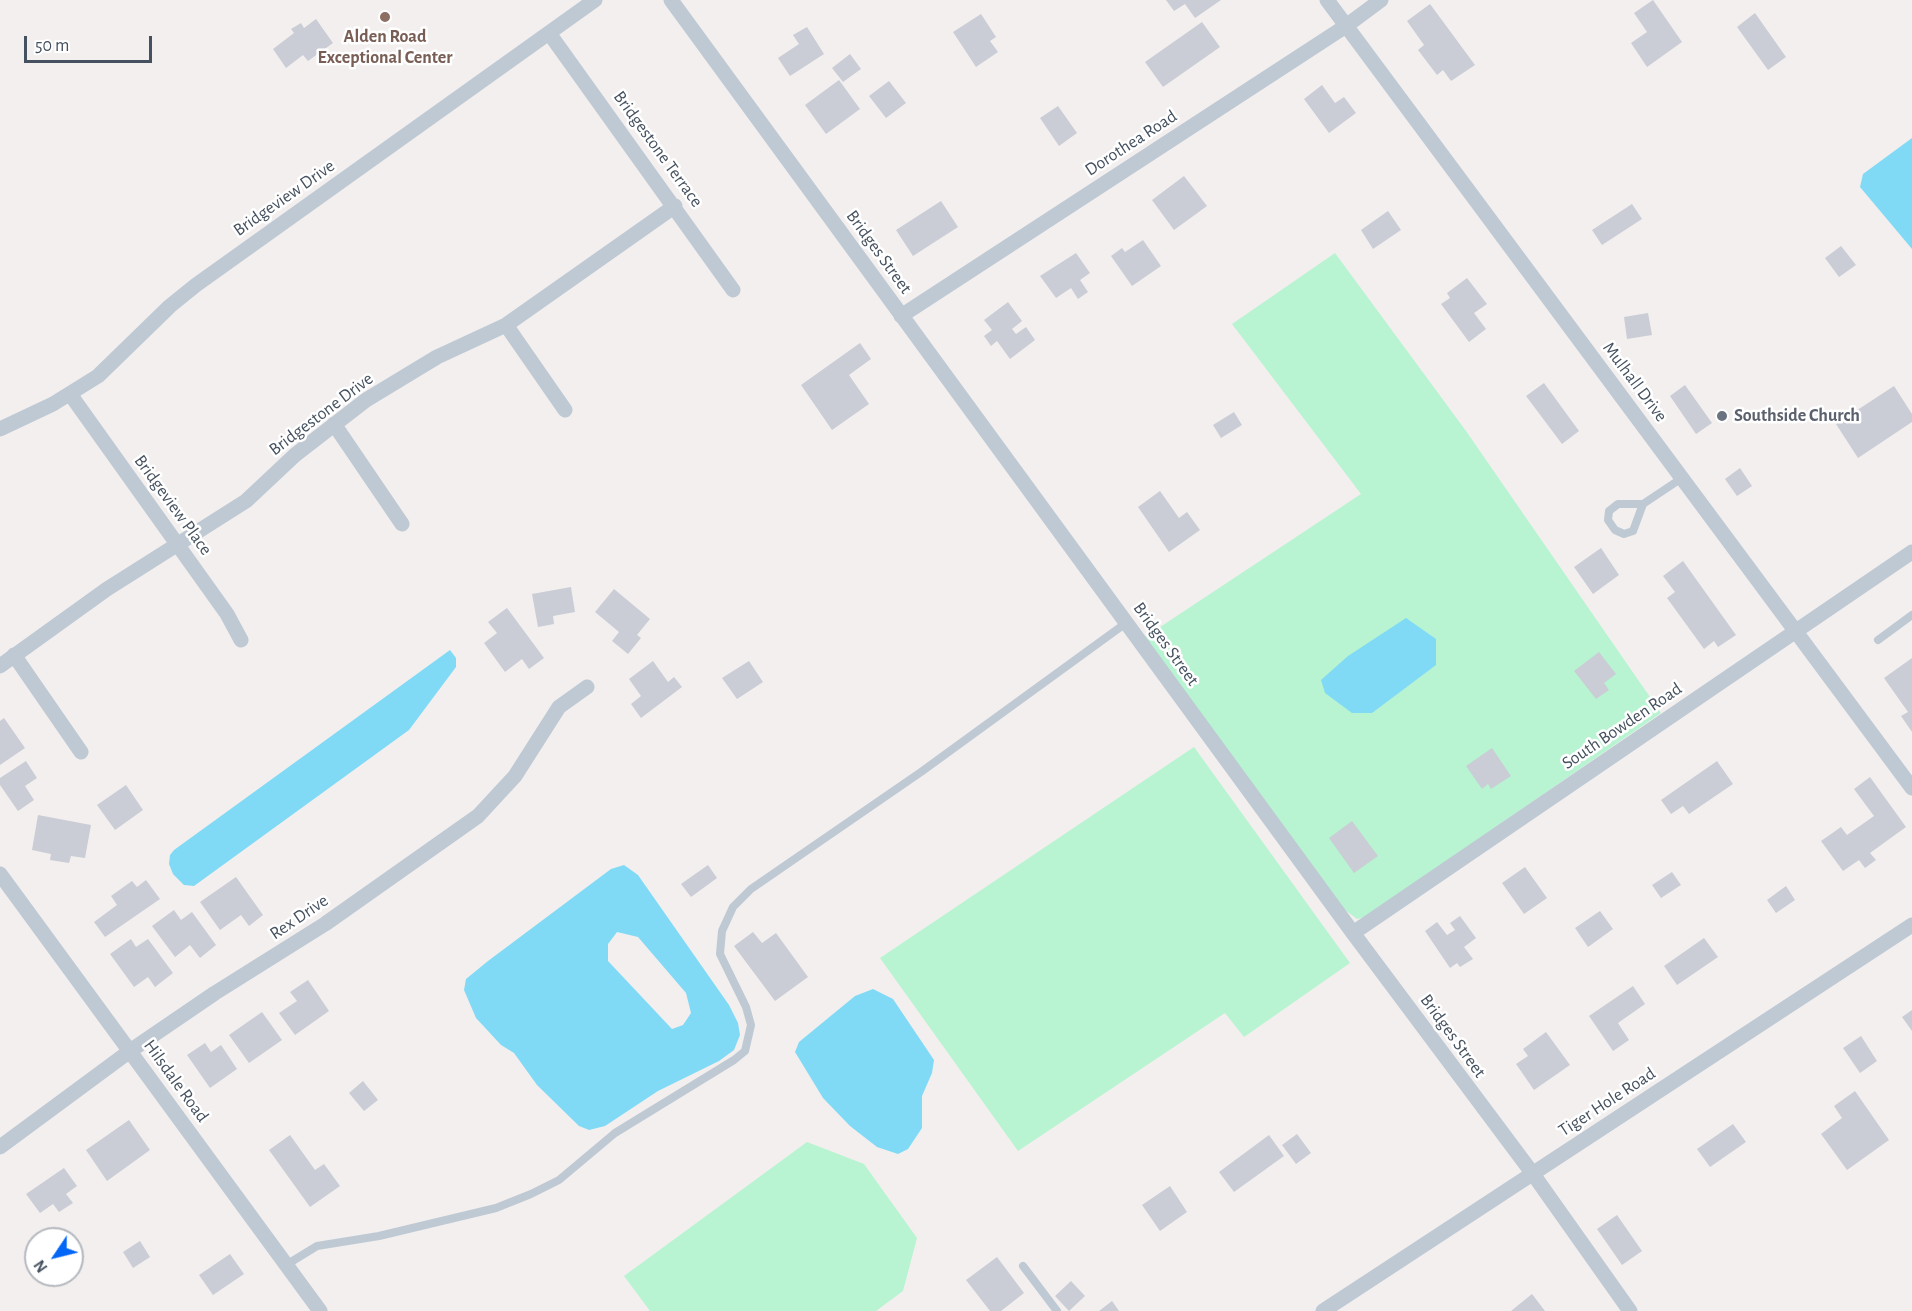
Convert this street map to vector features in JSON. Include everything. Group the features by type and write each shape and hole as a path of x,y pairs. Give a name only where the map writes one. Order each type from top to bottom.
{"street":[{"name":"Bridgeview Drive","path":"0,429 70,394 121,356 170,306 196,285 595,0"},
{"name":"Bridges Street","path":"671,0 1353,933 1533,1174 1630,1311"},
{"name":"Mulhall Drive","path":"1327,0 1912,788"},
{"name":"Dorothea Road","path":"901,316 1346,26 1381,0"},
{"name":"Bridgestone Terrace","path":"549,33 733,290"},
{"name":"Bridgestone Drive","path":"0,666 107,589 179,546 246,501 295,455 334,424 437,357 506,325 675,206"},
{"path":"506,325 565,410"},
{"name":"Bridgeview Place","path":"70,394 227,614 241,640"},
{"path":"334,424 402,524"},
{"name":"South Bowden Road","path":"1353,933 1912,552"},
{"path":"14,656 81,752"},
{"name":"Rex Drive","path":"0,1147 130,1051 215,993 317,930 478,816 515,776 559,707 587,687"},
{"name":"Hilsdale Road","path":"0,874 320,1311"},
{"name":"Tiger Hole Road","path":"1323,1311 1912,925"}],"lane":[{"path":"1643,504 1633,531 1624,534 1615,530 1608,520 1610,511 1618,504 1643,504 1682,478"},
{"path":"1878,640 1912,615"},
{"path":"286,1265 317,1246 419,1227 496,1208 531,1194 559,1180 615,1133 734,1060 745,1051 751,1025 746,1007 720,954 722,931 733,907 751,889 968,739 1126,623"},
{"path":"1023,1266 1057,1311"}],"green space":[{"path":"1335,253 1466,431 1661,713 1365,917 1357,919 1345,910 1145,637 1361,494 1232,324"},
{"path":"1194,747 1350,963 1244,1037 1225,1013 1018,1151 880,958"},
{"path":"807,1142 864,1164 917,1238 903,1291 876,1311 650,1311 624,1276"}],"water":[{"path":"1912,138 1912,249 1860,187 1863,174"},
{"path":"1406,618 1436,639 1436,665 1372,713 1352,713 1325,693 1321,680 1348,656"},
{"path":"450,650 456,658 456,667 409,730 194,886 184,885 173,874 169,864 170,855 174,850"},
{"path":"624,865 638,875 729,1005 738,1023 740,1035 734,1050 719,1061 658,1091 605,1126 589,1130 579,1126 537,1085 514,1053 501,1045 476,1018 464,990 466,979 611,869","holes":["617,932 638,937 686,993 691,1013 683,1025 672,1029 608,961 608,944"]},
{"path":"873,989 893,999 934,1060 932,1073 922,1096 922,1128 908,1149 898,1154 877,1147 850,1126 823,1098 795,1052 799,1042 855,996"}],"building":[{"path":"1166,0 1221,0 1195,18 1185,4 1174,11"},
{"path":"1653,0 1682,42 1647,67 1631,43 1647,32 1634,13"},
{"path":"1430,4 1475,65 1451,81 1443,70 1437,75 1418,50 1424,45 1407,21"},
{"path":"1755,13 1786,57 1768,70 1737,27"},
{"path":"981,14 996,37 990,41 998,52 976,67 953,32"},
{"path":"316,19 333,43 308,61 303,55 286,68 273,49 294,33 291,29 301,23 304,28"},
{"path":"1202,22 1220,47 1163,87 1145,62"},
{"path":"807,27 824,54 790,76 778,58 799,44 793,35"},
{"path":"850,54 861,69 843,82 832,68"},
{"path":"839,80 860,109 826,134 805,105"},
{"path":"889,81 906,103 886,118 869,96"},
{"path":"1322,85 1335,103 1344,97 1356,113 1329,133 1304,99"},
{"path":"1058,106 1077,133 1059,146 1040,118"},
{"path":"1184,176 1207,206 1174,230 1152,200"},
{"path":"941,201 958,227 913,256 896,230"},
{"path":"1632,204 1642,219 1602,245 1592,230"},
{"path":"1388,211 1401,230 1373,249 1361,230"},
{"path":"1143,240 1161,266 1132,286 1111,256 1122,248 1125,252"},
{"path":"1841,246 1856,265 1839,277 1825,258"},
{"path":"1076,253 1090,273 1080,280 1088,292 1078,299 1071,288 1056,298 1040,276"},
{"path":"1467,278 1487,304 1474,313 1486,329 1469,342 1441,304 1450,298 1447,293"},
{"path":"1008,302 1022,321 1012,329 1016,334 1026,327 1035,340 1010,359 997,341 991,346 984,336 992,330 984,320"},
{"path":"1648,313 1652,335 1627,339 1624,317"},
{"path":"860,343 871,359 849,375 869,404 832,430 801,385"},
{"path":"1544,383 1579,431 1562,444 1526,396"},
{"path":"1685,385 1712,423 1696,434 1670,396"},
{"path":"1894,386 1912,414 1912,422 1858,458 1836,424"},
{"path":"1234,412 1242,425 1221,438 1213,425"},
{"path":"1740,468 1752,486 1737,496 1725,479"},
{"path":"1160,491 1179,518 1187,512 1200,530 1169,552 1138,507"},
{"path":"1601,548 1619,575 1593,594 1574,567"},
{"path":"1683,561 1736,635 1718,647 1714,641 1704,649 1667,598 1675,592 1663,576"},
{"path":"571,587 575,612 553,616 554,624 538,627 532,594"},
{"path":"614,589 650,619 637,635 641,638 628,654 612,641 619,632 595,612"},
{"path":"507,608 544,658 529,669 522,659 505,672 484,643 497,633 488,622"},
{"path":"1599,652 1616,674 1604,683 1609,690 1596,699 1574,671"},
{"path":"1912,658 1912,732 1901,716 1908,712 1884,678"},
{"path":"653,661 668,682 674,677 682,687 641,718 631,704 641,696 629,679"},
{"path":"749,661 763,682 737,699 722,678"},
{"path":"4,718 25,748 0,765 0,721"},
{"path":"1492,748 1511,776 1491,789 1488,784 1482,789 1466,766"},
{"path":"26,761 37,778 25,786 34,800 18,811 0,785 0,778"},
{"path":"1717,761 1733,784 1689,814 1683,806 1671,814 1661,800"},
{"path":"1870,777 1906,827 1870,853 1876,860 1865,868 1859,860 1843,871 1821,841 1841,827 1847,835 1874,816 1854,789"},
{"path":"126,785 143,810 115,830 97,805"},
{"path":"38,815 91,825 85,858 71,856 69,863 50,860 51,854 32,850"},
{"path":"1352,821 1378,856 1354,873 1329,838"},
{"path":"708,865 717,878 691,897 681,884"},
{"path":"1525,867 1547,898 1524,914 1502,883"},
{"path":"1672,872 1681,885 1661,898 1652,885"},
{"path":"236,877 263,915 249,926 241,915 220,930 200,902"},
{"path":"146,880 160,899 105,937 94,922 117,905 111,896 132,881 137,887"},
{"path":"1786,886 1795,900 1776,913 1767,900"},
{"path":"174,910 181,920 192,912 216,945 200,958 190,945 175,957 152,926"},
{"path":"1600,911 1613,929 1588,947 1575,928"},
{"path":"1460,916 1476,938 1464,947 1473,959 1460,967 1457,963 1450,968 1425,931 1437,922 1447,935 1455,930 1450,923"},
{"path":"753,932 762,943 776,933 808,977 775,1001 734,946"},
{"path":"1704,938 1718,957 1677,985 1664,966"},
{"path":"131,939 136,947 148,939 173,973 155,987 148,977 134,987 110,954"},
{"path":"308,980 329,1011 295,1035 279,1013 297,1001 290,992"},
{"path":"1633,986 1645,1004 1618,1023 1629,1040 1613,1051 1589,1016"},
{"path":"1912,1010 1912,1031 1902,1017"},
{"path":"262,1012 282,1040 249,1063 229,1035"},
{"path":"1546,1032 1570,1065 1534,1090 1516,1064 1528,1056 1523,1049"},
{"path":"1861,1036 1877,1061 1860,1073 1843,1048"},
{"path":"205,1043 211,1052 221,1045 237,1069 210,1088 187,1055"},
{"path":"363,1081 378,1100 364,1111 349,1093"},
{"path":"1855,1091 1889,1140 1847,1170 1821,1134 1842,1118 1834,1106"},
{"path":"129,1120 150,1150 107,1181 86,1150"},
{"path":"1733,1124 1746,1142 1710,1167 1697,1149"},
{"path":"1297,1134 1311,1153 1296,1164 1282,1145"},
{"path":"290,1135 315,1170 324,1164 340,1186 310,1207 269,1150"},
{"path":"1269,1135 1284,1156 1234,1192 1219,1172"},
{"path":"64,1168 77,1186 66,1194 73,1203 59,1212 53,1204 40,1213 26,1194"},
{"path":"1170,1186 1187,1212 1160,1231 1142,1205"},
{"path":"1617,1215 1642,1251 1622,1265 1597,1229"},
{"path":"140,1241 150,1257 133,1268 123,1252"},
{"path":"230,1254 244,1274 213,1295 199,1275"},
{"path":"997,1257 1024,1293 1001,1311 990,1311 966,1280"},
{"path":"1071,1281 1085,1296 1069,1311 1055,1296"},
{"path":"1532,1294 1545,1311 1511,1311"},
{"path":"1112,1301 1119,1311 1099,1311"}],"place":[{"name":"Alden Road Exceptional Center","path":"385,17"},
{"name":"Southside Church","path":"1722,416"}]}
